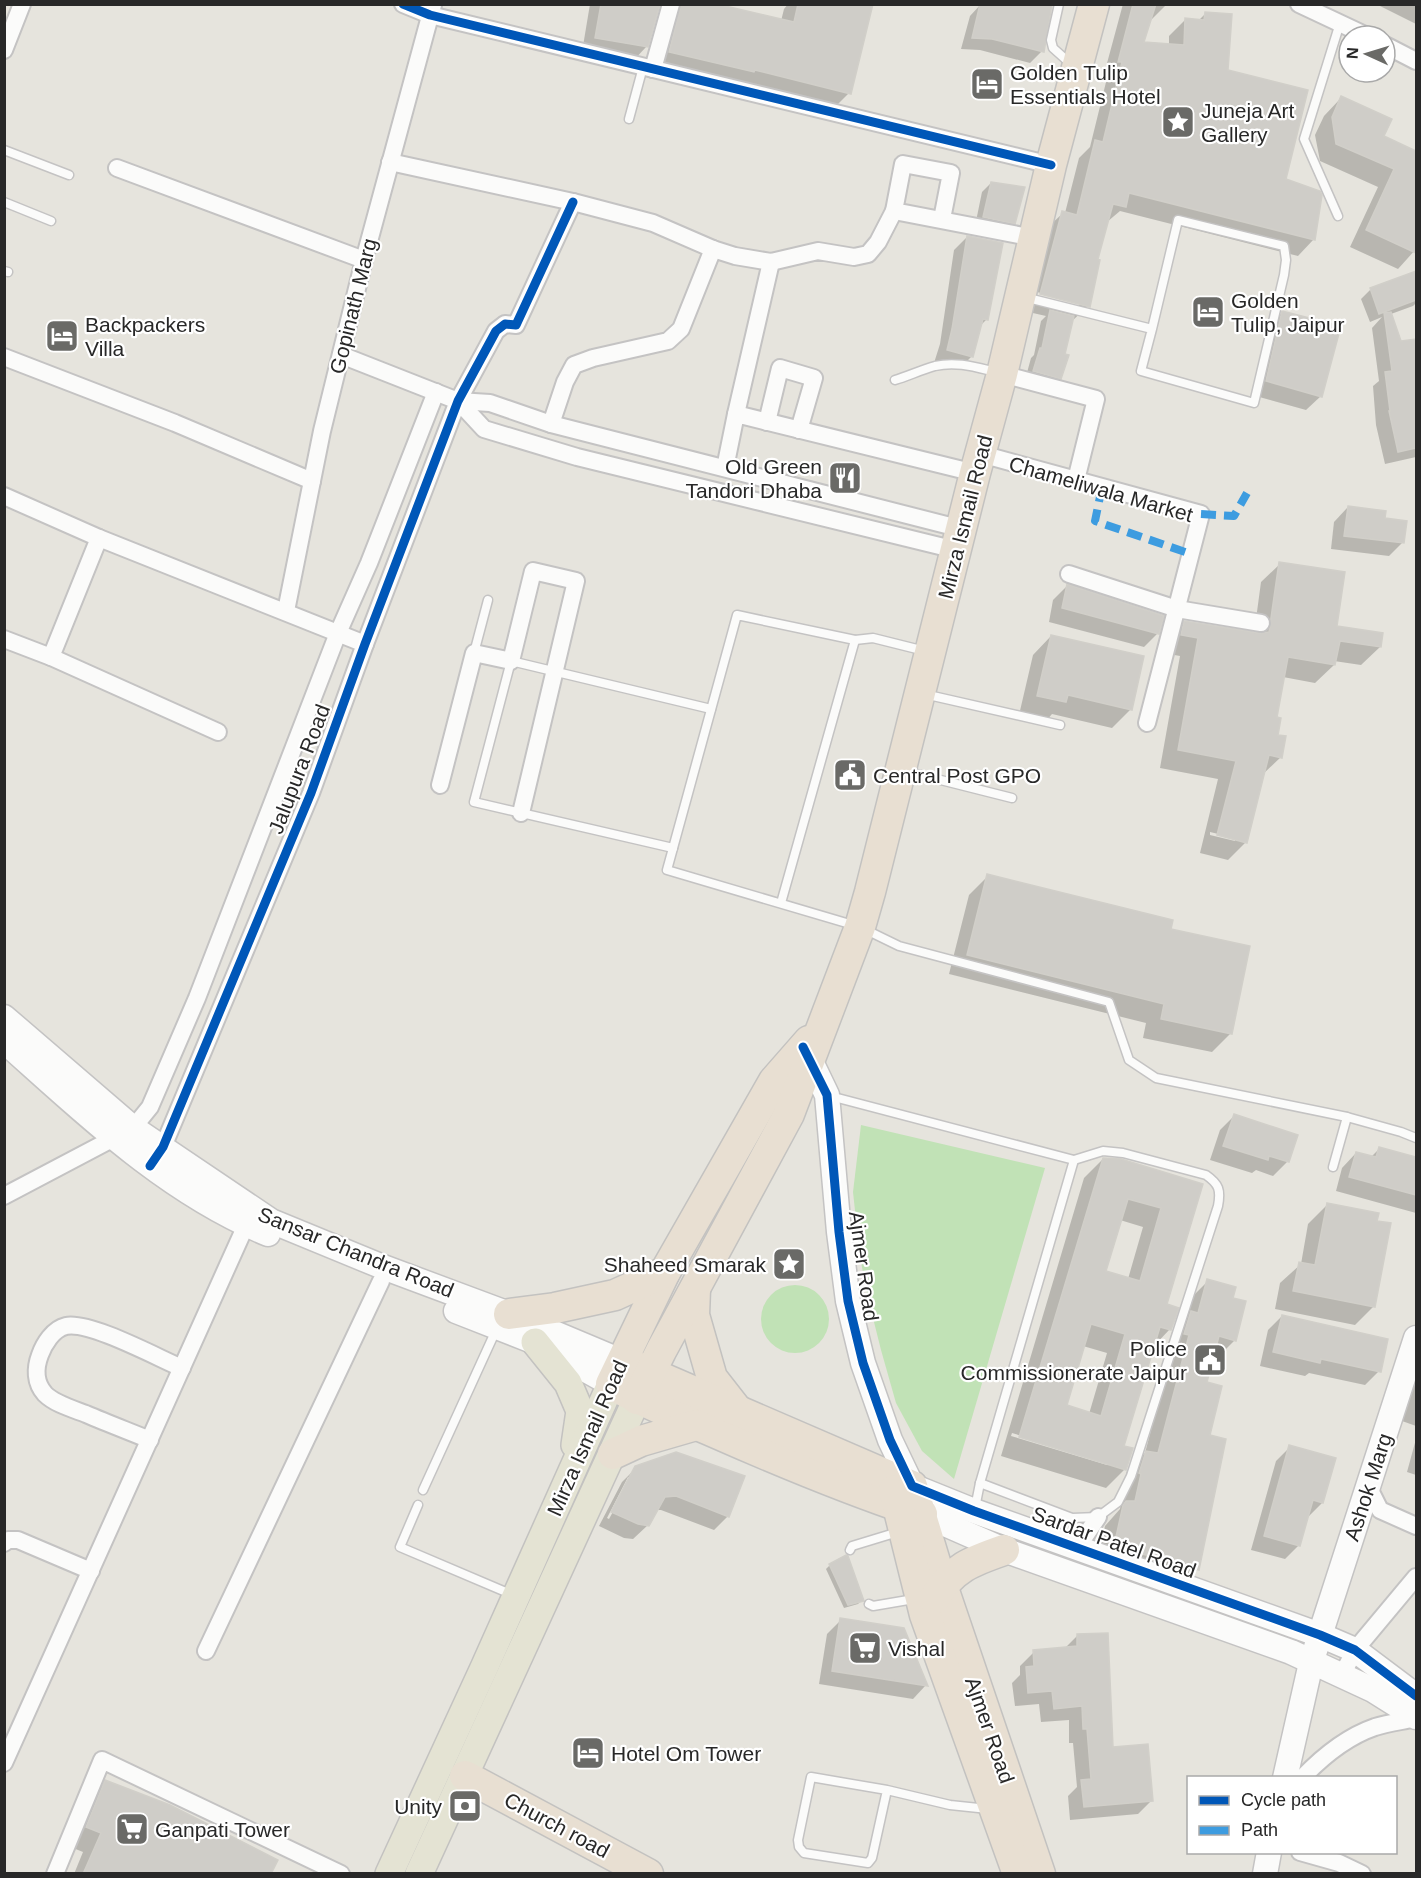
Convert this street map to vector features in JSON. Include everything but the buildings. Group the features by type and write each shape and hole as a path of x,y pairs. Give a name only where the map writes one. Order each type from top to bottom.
{"highway":[{"name":"Mirza Ismail Road","path":"644,1386 789,1114 807,1053 823,1025 860,927 1002,374 1051,165 1094,4"},
{"name":"Mirza Ismail Road","path":"616,1372 665,1272 774,1082 807,1053"},
{"path":"503,1320 615,1295 665,1272"},
{"path":"695,1289 694,1314 712,1378 738,1411"},
{"name":"Sansar Chandra Road","path":"616,1372 644,1386"},
{"name":"Sardar Patel Road","path":"644,1386 738,1411 905,1503"},
{"name":"Sardar Patel Road","path":"644,1386 696,1425 765,1455 905,1503"},
{"path":"613,1454 641,1441 696,1425"},
{"path":"905,1503 929,1599 971,1562 1004,1550"},
{"name":"Ajmer Road","path":"929,1599 994,1810 1018,1874"},
{"name":"Ajmer Road","path":"929,1599 1040,1874"},
{"name":"Church road","path":"465,1776 633,1870"}],"main road":[{"path":"535,1342 568,1383 580,1411 569,1478"},
{"name":"Mirza Ismail Road","path":"389,1874 616,1372"},
{"name":"Mirza Ismail Road","path":"419,1874 644,1386"},
{"path":"484,1668 507,1683"}],"street":[{"path":"403,4 648,68 1051,165"},
{"path":"648,68 671,4"},
{"path":"1299,4 1316,8 1341,23"},
{"path":"4,50 19,5"},
{"name":"Gopinath Marg","path":"286,612 322,431 364,260 431,10"},
{"path":"1397,51 1416,61"},
{"path":"390,162 573,202 653,223 735,256 771,262 818,251 854,257 868,254 878,242 894,211 903,164 951,173 942,219"},
{"path":"117,168 364,260"},
{"name":"Jalupura Road","path":"156,1156 311,793 458,401 496,330 505,324 516,325 573,202"},
{"path":"894,211 1034,238"},
{"path":"551,424 565,382 574,365 593,358 668,341 681,329 713,249"},
{"path":"725,468 771,262"},
{"path":"341,355 458,401 490,403 551,424 725,468 959,540"},
{"path":"4,357 175,423 312,481"},
{"path":"767,422 780,368 814,378 799,430"},
{"path":"1002,374 1096,399 1076,480"},
{"name":"Jalupura Road","path":"124,1134 150,1107 197,998 338,633 369,563 436,392"},
{"path":"458,401 484,429 577,457 959,540"},
{"name":"Chameliwala Market","path":"736,414 799,430 1076,480 1201,514 1148,723"},
{"path":"4,496 99,537 365,644"},
{"path":"51,657 99,537"},
{"path":"440,785 474,653 510,661 533,571 576,581 521,813"},
{"path":"1069,574 1177,609 1260,623"},
{"path":"4,639 51,657 218,732"},
{"name":"Sansar Chandra Road","path":"4,1017 124,1134"},
{"name":"Sansar Chandra Road","path":"4,1041 156,1156 271,1221 383,1267 616,1372"},
{"name":"Ajmer Road","path":"807,1053 827,1095 839,1232 848,1302 863,1363 890,1440 905,1503"},
{"path":"4,1196 124,1134"},
{"name":"Sansar Chandra Road","path":"156,1156 166,1179 246,1225 381,1281 503,1320 535,1342 616,1372"},
{"path":"4,1763 246,1225"},
{"path":"206,1651 381,1281"},
{"path":"150,1440 60,1404 45,1394 37,1381 36,1366 42,1349 54,1333 66,1326 85,1328 107,1335 182,1368"},
{"name":"Ashok Marg","path":"1285,1776 1301,1658 1313,1633 1368,1486 1416,1338"},
{"path":"1368,1486 1380,1510 1416,1526"},
{"name":"Sardar Patel Road","path":"905,1503 974,1511 1313,1633"},
{"name":"Sardar Patel Road","path":"905,1503 1004,1550 1301,1658"},
{"path":"1077,1548 1098,1517"},
{"path":"4,1543 8,1540 18,1540 91,1570"},
{"path":"1341,1677 1355,1650 1416,1577"},
{"path":"1313,1633 1355,1650 1377,1681 1416,1718"},
{"path":"1301,1658 1341,1677 1377,1681 1416,1696"},
{"path":"1304,1776 1322,1757 1347,1740 1376,1727 1416,1718"},
{"path":"55,1874 102,1760 341,1874"},
{"path":"1265,1874 1269,1854"},
{"path":"1307,1854 1340,1863 1362,1874"}],"lane":[{"path":"1059,4 1051,40 1053,48 1077,70"},
{"path":"1338,216 1304,139 1341,23"},
{"path":"629,119 648,68"},
{"path":"4,150 69,175"},
{"path":"4,202 51,220"},
{"path":"1178,220 1284,246 1286,260 1284,275 1254,403 1141,371 1152,329 1178,220"},
{"path":"1020,296 1152,329"},
{"path":"895,380 934,366 950,364 1002,374"},
{"path":"474,653 488,600"},
{"path":"930,653 873,638 855,640 737,615 667,870 860,927 899,946 1109,1002 1129,1060 1156,1078 1347,1117 1416,1138"},
{"path":"781,903 855,640"},
{"path":"673,848 474,802 510,661 711,709"},
{"path":"920,693 1060,725"},
{"path":"901,770 1012,798"},
{"path":"827,1095 1074,1160 1103,1151 1123,1153 1206,1175 1217,1182 1220,1193 1218,1206 1131,1476 1118,1502 1098,1517 1072,1518 980,1483"},
{"path":"1333,1167 1347,1117"},
{"path":"974,1511 980,1483 1074,1160"},
{"path":"423,1490 503,1320"},
{"path":"850,1550 905,1503"},
{"path":"418,1505 400,1546 516,1596"},
{"path":"869,1604 873,1606 929,1599"},
{"path":"887,1790 872,1858 868,1863 804,1853 799,1847 798,1840 811,1777 887,1790 950,1805 994,1810"}],"green space":[{"path":"861,1125 1045,1168 954,1479 922,1451 896,1403 881,1350 860,1257 853,1192"},
{"path":"795,1285 808,1288 819,1295 826,1306 829,1319 826,1332 819,1343 808,1350 795,1353 782,1350 771,1343 764,1332 761,1319 764,1306 771,1295 782,1288"}],"marked path":[{"path":"1102,487 1095,521 1191,554"},
{"path":"1201,514 1234,516 1247,493"}],"cycle path":[{"path":"403,4 430,15 1051,165"},
{"path":"150,1166 163,1147 311,793 458,401 496,331 505,324 516,325 573,202"},
{"path":"803,1047 827,1095 839,1232 848,1301 863,1363 890,1440 912,1486 974,1511 1320,1635 1355,1650 1416,1696"}],"place":[{"name":"Golden Tulip Essentials Hotel","path":"987,84"},
{"name":"Juneja Art Gallery","path":"1178,122"},
{"name":"Golden Tulip, Jaipur","path":"1208,312"},
{"name":"Backpackers Villa","path":"62,336"},
{"name":"Old Green Tandori Dhaba","path":"845,478"},
{"name":"Central Post GPO","path":"850,775"},
{"name":"Shaheed Smarak","path":"789,1264"},
{"name":"Police Commissionerate Jaipur","path":"1210,1360"},
{"name":"Vishal","path":"865,1648"},
{"name":"Hotel Om Tower","path":"588,1753"},
{"name":"Unity","path":"465,1806"},
{"name":"Ganpati Tower","path":"132,1829"}]}
